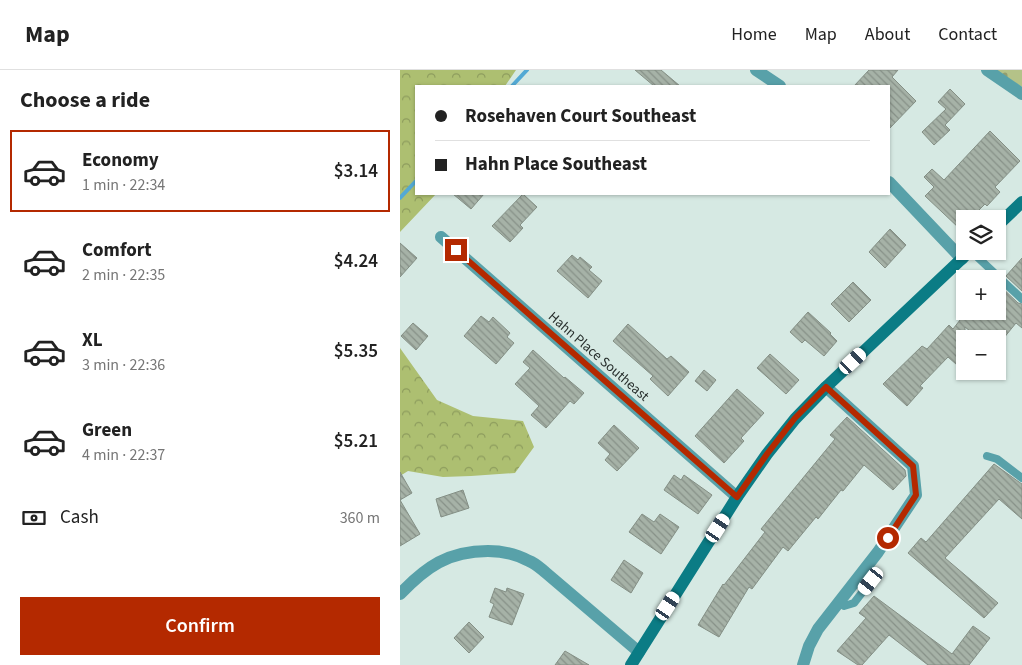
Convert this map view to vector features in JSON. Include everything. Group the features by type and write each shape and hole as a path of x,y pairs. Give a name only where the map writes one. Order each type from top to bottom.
{"main road":[{"path":"1006,217 1022,202"},
{"path":"630,665 737,497 795,418 962,260"}],"street":[{"path":"756,70 778,85"},
{"path":"987,70 1022,94"},
{"path":"890,183 956,243"},
{"name":"Hahn Place Southeast","path":"441,237 737,497"},
{"path":"803,665 809,646 818,629 878,552 916,495 913,466 826,387"},
{"path":"400,594 428,569 441,561 460,554 499,551 516,555 531,562 545,572 639,652"}],"lane":[{"path":"975,260 1022,299"},
{"path":"987,456 997,459 1022,478"},
{"path":"839,602 844,606 854,602 871,581"}],"green space":[{"path":"400,70 516,70 506,85 415,85 415,195 435,195 400,232"},
{"path":"996,70 1022,70 1022,87"},
{"path":"400,348 437,400 473,416 523,421 534,447 515,473 443,477 408,471 400,476"}],"building":[{"path":"635,70 661,70 679,85 653,85"},
{"path":"869,70 898,70 892,77 916,101 890,128 890,85 855,85"},
{"path":"950,89 965,104 945,125 950,130 934,145 922,132 946,109 938,102"},
{"path":"990,131 1020,161 995,187 1000,192 987,206 985,204 979,210 956,210 956,225 925,196 934,187 924,177 932,169 944,180"},
{"path":"454,195 483,195 471,209"},
{"path":"522,195 537,207 520,225 523,228 510,242 492,226"},
{"path":"890,229 906,245 885,268 869,252"},
{"path":"400,243 417,258 400,277"},
{"path":"572,255 578,260 580,257 592,267 589,270 602,281 588,298 557,271"},
{"path":"1022,258 1022,291 1006,276"},
{"path":"853,282 871,300 849,322 831,304"},
{"path":"1006,292 1018,303 1022,304 1022,328 1016,323 1006,335 1006,330 969,330 965,327 965,330 956,330 956,364 948,357 920,386 923,388 907,406 883,384 922,346 927,349 949,325 953,329 960,320 1006,320"},
{"path":"808,312 837,341 824,356 805,340 802,343 790,332"},
{"path":"481,316 489,322 493,317 510,333 507,337 514,343 496,364 464,336"},
{"path":"413,323 428,336 416,350 401,336"},
{"path":"628,324 667,359 671,356 689,372 668,396 650,379 653,376 613,341"},
{"path":"533,350 584,393 574,404 570,401 546,428 531,415 539,406 515,384 530,368 523,362"},
{"path":"770,354 799,380 786,394 757,368"},
{"path":"704,370 716,380 707,391 695,381"},
{"path":"737,389 764,413 741,438 744,441 724,463 695,436"},
{"path":"847,417 905,470 906,476 893,490 864,465 818,519 816,517 788,551 783,547 752,589 749,587 719,637 698,625 723,584 765,532 761,529 835,439 830,435"},
{"path":"614,425 639,448 617,471 605,460 610,454 598,443"},
{"path":"994,464 1022,484 1022,519 999,499 945,558 998,603 984,618 908,553 921,538 926,542"},
{"path":"400,472 412,493 400,500"},
{"path":"674,475 681,480 684,475 712,495 698,514 664,490"},
{"path":"463,490 469,508 441,517 436,499"},
{"path":"400,500 420,534 400,546"},
{"path":"642,514 654,522 660,514 679,527 661,554 629,532"},
{"path":"624,560 643,573 631,593 611,580"},
{"path":"495,588 506,592 507,588 524,594 512,625 489,617 494,604 490,602"},
{"path":"874,596 952,654 973,626 990,638 969,665 928,665 889,635 862,665 858,665 837,651 866,618 859,613"},
{"path":"469,622 484,637 469,653 454,638"},
{"path":"565,651 589,665 555,665"}],"waterway":[{"path":"513,85 527,70"},
{"path":"400,198 415,182"}],"route":[{"path":"456,250 737,497 795,418 826,387 913,466 916,495 888,538"}]}
